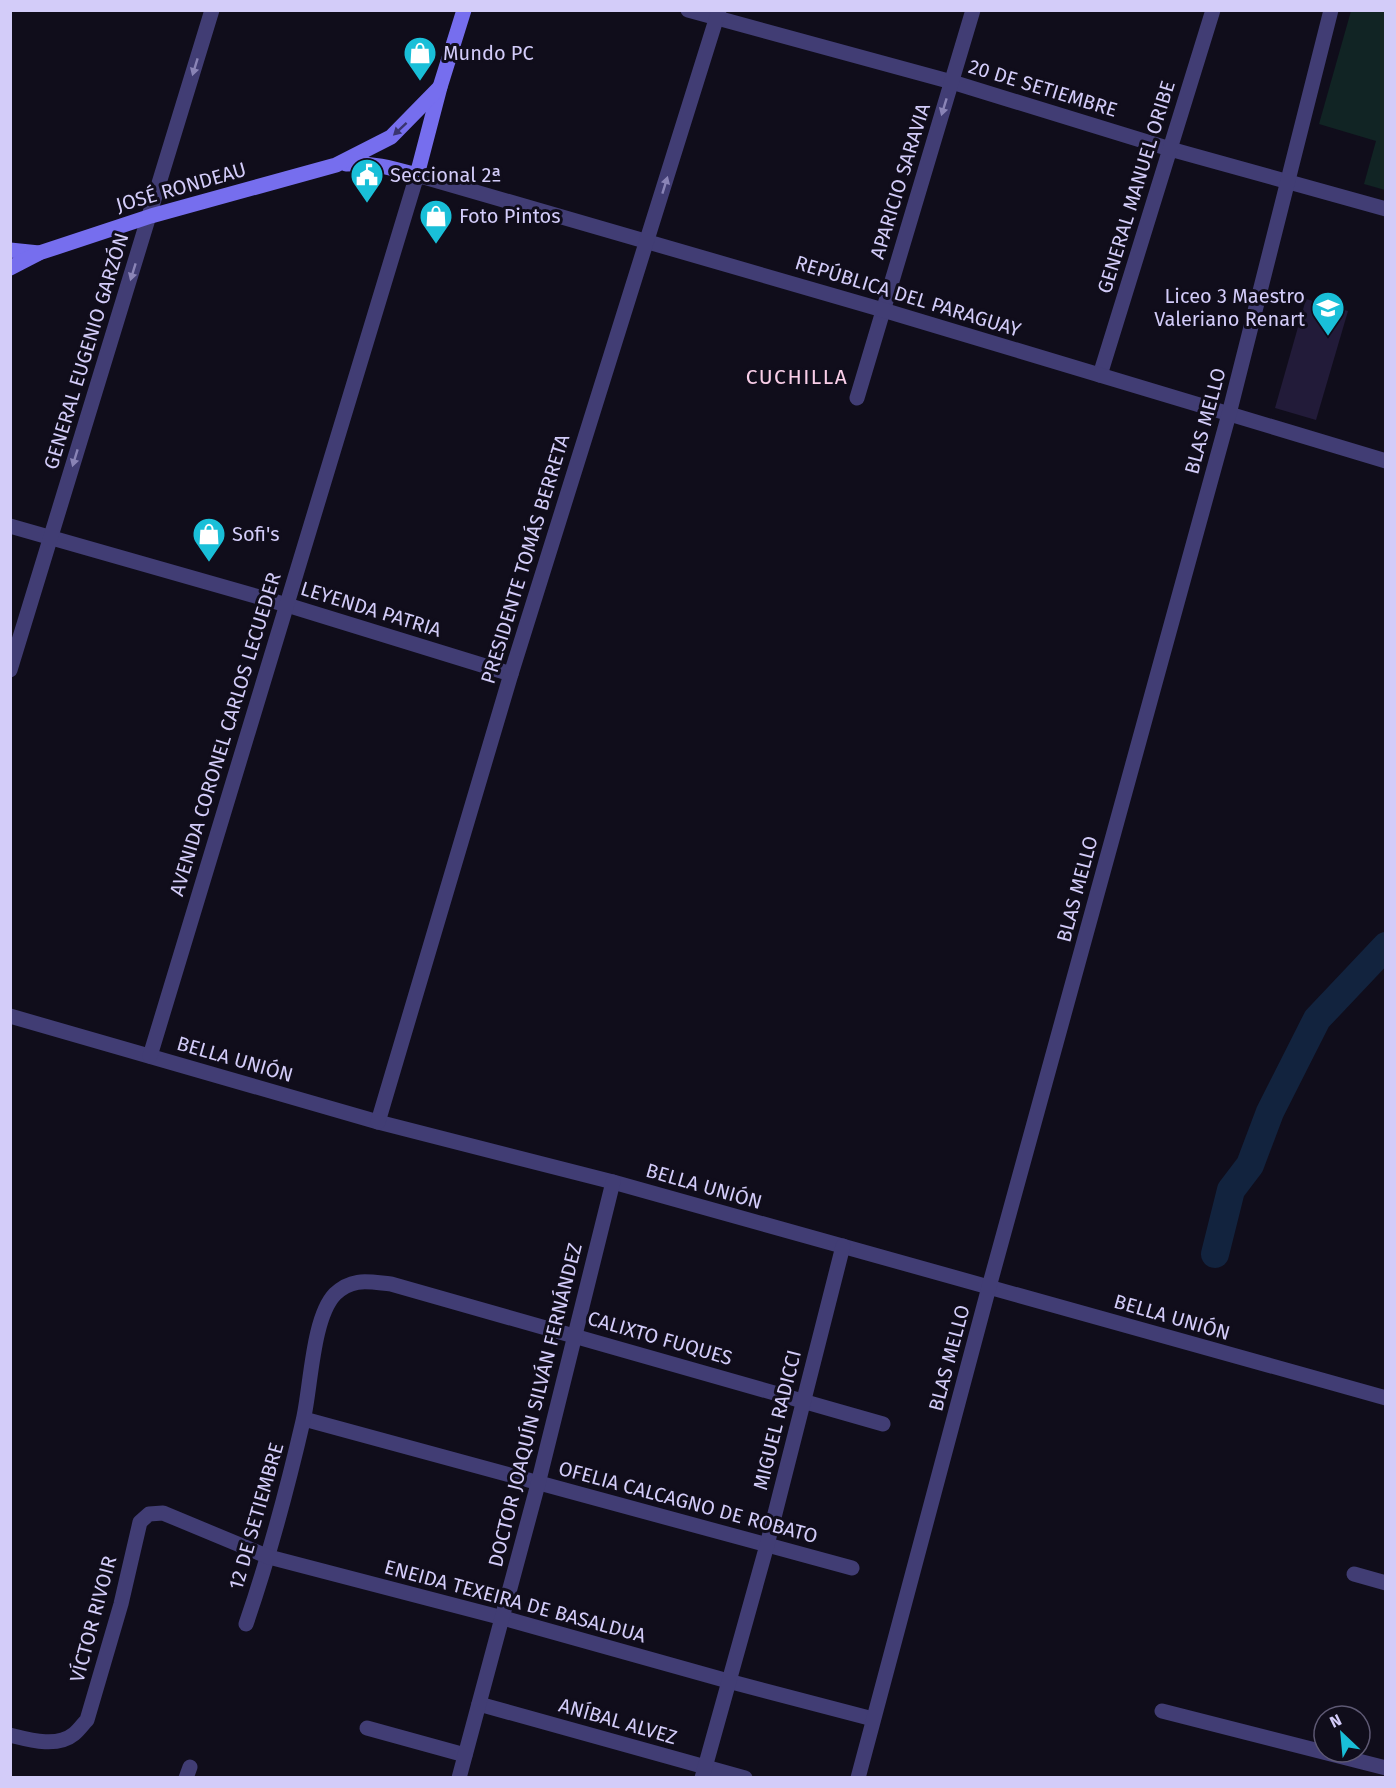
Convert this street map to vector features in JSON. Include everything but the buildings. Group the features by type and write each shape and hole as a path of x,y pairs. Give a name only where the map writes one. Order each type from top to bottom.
{"main road":[{"name":"AVENIDA CORONEL CARLOS LECUEDER","path":"417,174 440,87 464,10"},
{"name":"JOSÉ RONDEAU","path":"10,268 39,253 151,216 336,165 392,137 440,87"},
{"name":"JOSÉ RONDEAU","path":"336,165 381,164 417,174"},
{"name":"JOSÉ RONDEAU","path":"10,250 39,253"}],"street":[{"name":"GENERAL EUGENIO GARZÓN","path":"10,670 151,216 212,10"},
{"name":"20 DE SETIEMBRE","path":"688,10 718,15 952,82 1170,149 1386,209"},
{"name":"APARICIO SARAVIA","path":"857,398 973,10"},
{"name":"GENERAL MANUEL ORIBE","path":"1100,375 1213,10"},
{"name":"BLAS MELLO","path":"858,1778 989,1287 1229,414 1331,10"},
{"name":"PRESIDENTE TOMÁS BERRETA","path":"378,1122 511,674 718,15"},
{"name":"REPÚBLICA DEL PARAGUAY","path":"417,174 883,310 1386,461"},
{"name":"AVENIDA CORONEL CARLOS LECUEDER","path":"150,1056 417,174"},
{"name":"LEYENDA PATRIA","path":"10,526 286,605 511,674"},
{"name":"BELLA UNIÓN","path":"10,1016 378,1122 613,1182 1386,1398"},
{"name":"DOCTOR JOAQUÍN SILVÁN FERNÁNDEZ","path":"459,1778 538,1484 613,1182"},
{"name":"MIGUEL RADICCI","path":"703,1772 767,1545 843,1246"},
{"name":"CALIXTO FUQUES","path":"304,1419 324,1311 336,1294 355,1281 391,1284 883,1424"},
{"name":"OFELIA CALCAGNO DE ROBATO","path":"304,1419 852,1568"},
{"name":"12 DE SETIEMBRE","path":"246,1624 269,1557 304,1419"},
{"name":"ENEIDA TEXEIRA DE BASALDUA","path":"149,1514 163,1513 269,1557 873,1719"},
{"name":"VÍCTOR RIVOIR","path":"10,1735 29,1740 59,1742 74,1735 87,1720 121,1604 140,1522 149,1514"},
{"path":"1354,1574 1386,1583"},
{"name":"ANÍBAL ALVEZ","path":"479,1704 703,1772 745,1778"},
{"path":"1162,1711 1386,1768"},
{"path":"367,1728 465,1755"}],"green space":[{"path":"1351,11 1385,11 1385,190 1364,184 1376,141 1319,124"}],"waterway":[{"path":"1215,1254 1231,1190 1250,1165 1270,1112 1317,1019 1386,946"}],"place":[{"name":"Mundo PC","path":"420,82"},
{"name":"Seccional 2ª","path":"367,204"},
{"name":"Foto Pintos","path":"436,245"},
{"name":"Liceo 3 Maestro Valeriano Renart","path":"1328,337"},
{"name":"Sofi's","path":"209,563"}],"district":[{"name":"CUCHILLA","path":"797,377"}]}
